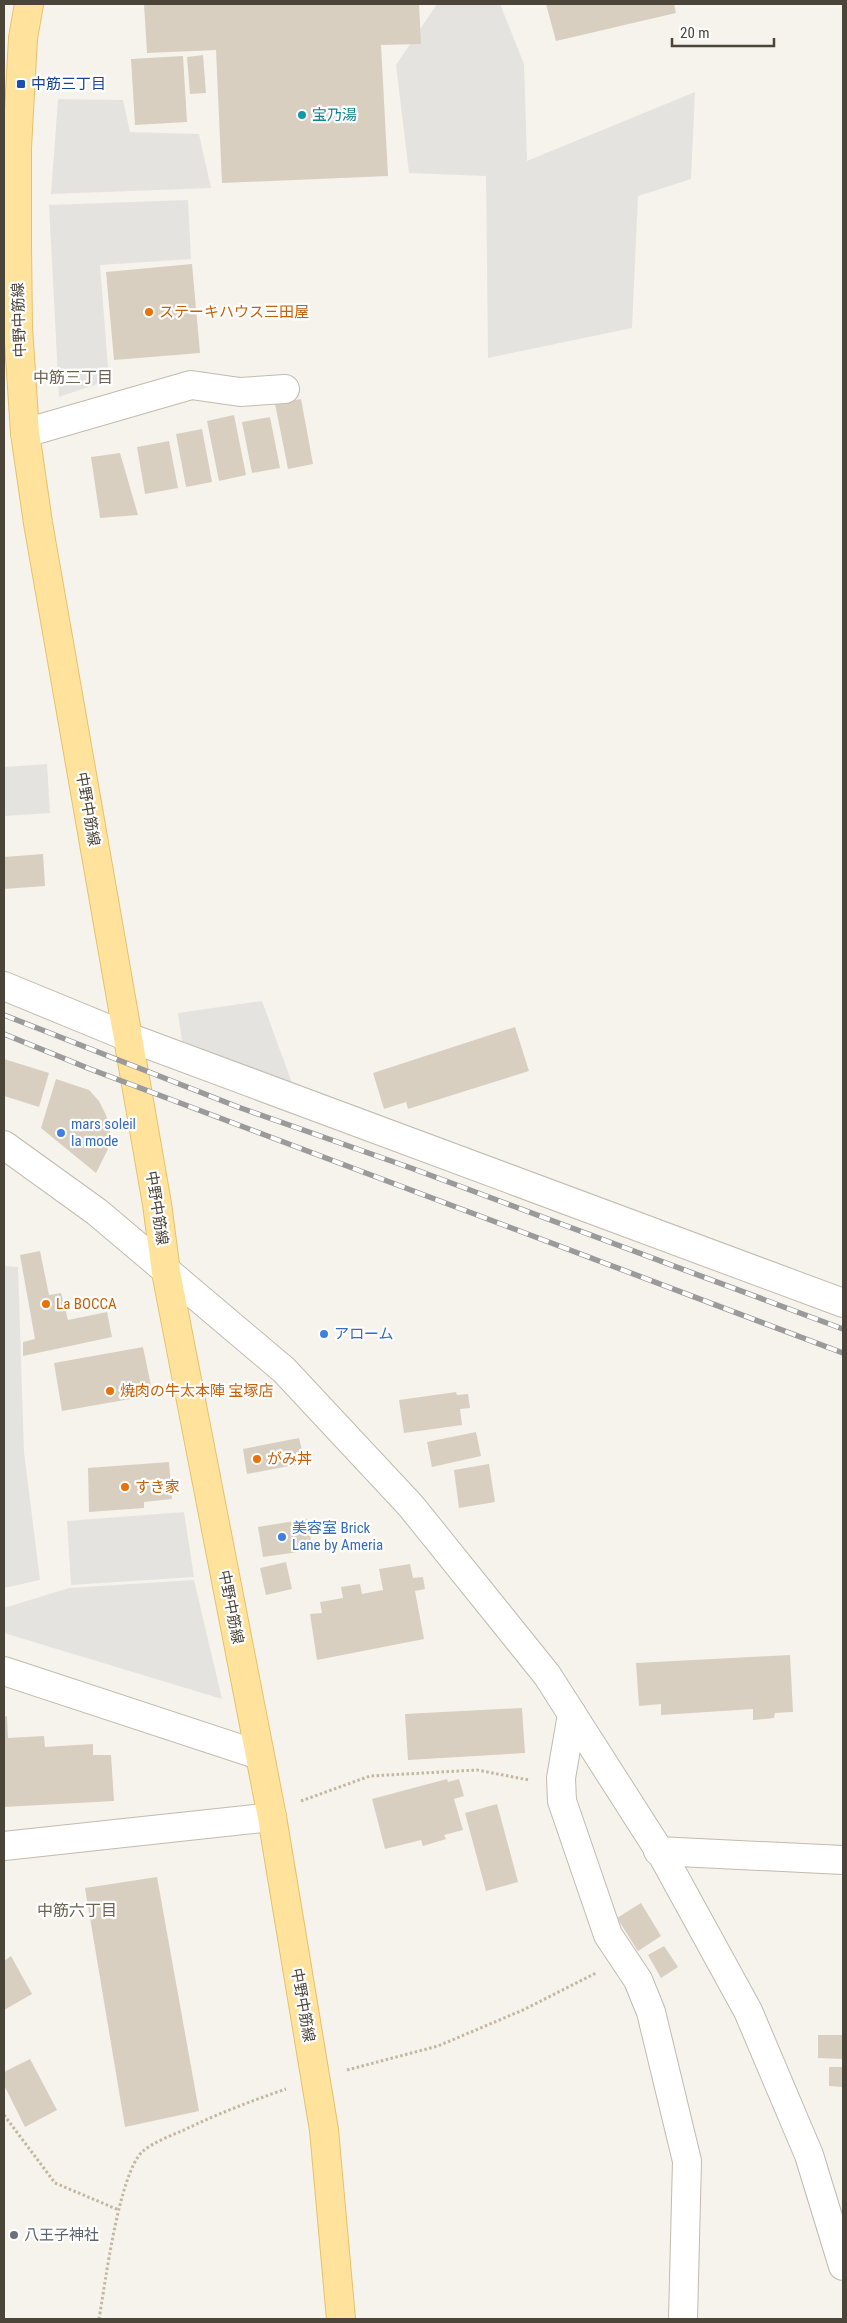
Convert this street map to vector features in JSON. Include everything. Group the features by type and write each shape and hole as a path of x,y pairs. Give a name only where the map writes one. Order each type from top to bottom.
{"main road":[{"name":"中野中筋線","path":"28,4 23,38 17,148 18,327 25,433 40,533 157,1204 166,1272 272,1817 324,2130 341,2319"}],"street":[{"path":"25,433 191,385 240,392 285,389"},
{"path":"4,986 128,1036 843,1303"},
{"path":"4,1145 97,1212 284,1370 404,1499 547,1674 658,1851 748,2011 809,2155 843,2266"},
{"path":"4,1671 260,1755"},
{"path":"572,1714 562,1787 562,1801 608,1935 638,1980 650,2012 687,2162 683,2319"},
{"path":"4,1846 272,1817"},
{"path":"658,1851 843,1860"}],"path":[{"path":"296,1802 370,1776 477,1770 562,1787"},
{"path":"341,2071 438,2046 523,2010 625,1959"},
{"path":"99,2319 119,2210 132,2167 143,2152 162,2140 231,2108 295,2086"},
{"path":"4,2115 55,2183 119,2210"}],"shaded area":[{"path":"437,4 500,4 524,64 527,161 695,92 691,179 638,196 632,328 488,358 486,176 409,173 396,65"},
{"path":"58,99 123,100 130,132 199,134 211,188 51,194"},
{"path":"188,200 191,259 100,265 109,380 59,397 49,205"},
{"path":"47,764 50,813 4,816 4,767"},
{"path":"262,1001 292,1083 182,1041 178,1013"},
{"path":"4,1266 18,1267 24,1452 40,1580 4,1588"},
{"path":"184,1512 194,1577 71,1585 67,1521"},
{"path":"194,1580 222,1699 4,1633 4,1608 69,1588"}],"building":[{"name":"宝乃湯","path":"144,4 419,4 421,44 381,45 388,176 222,183 216,50 147,53"},
{"path":"546,4 674,4 676,13 556,41"},
{"path":"203,55 206,93 190,94 187,57"},
{"path":"183,56 187,122 135,125 131,59"},
{"path":"192,264 200,353 114,360 106,272"},
{"path":"301,399 313,464 288,469 275,404"},
{"path":"234,415 246,475 219,481 207,421"},
{"path":"270,417 280,468 252,473 242,422"},
{"path":"202,429 212,482 186,487 176,434"},
{"path":"169,441 178,488 145,494 137,447"},
{"path":"120,453 138,515 100,518 91,457"},
{"path":"43,854 45,886 4,889 4,857"},
{"path":"515,1027 529,1071 408,1109 406,1102 384,1109 373,1073"},
{"path":"4,1059 49,1073 39,1107 4,1096"},
{"path":"56,1079 89,1090 99,1101 106,1115 110,1130 110,1145 96,1173 41,1128"},
{"name":"La BOCCA","path":"40,1251 49,1295 61,1293 68,1320 107,1312 112,1337 23,1356 23,1342 35,1339 20,1255"},
{"path":"143,1347 153,1395 62,1411 54,1363"},
{"path":"456,1392 457,1395 468,1394 470,1408 460,1409 462,1425 404,1433 399,1400"},
{"path":"476,1432 481,1456 432,1467 427,1442"},
{"path":"299,1438 305,1463 247,1474 243,1449"},
{"path":"169,1462 172,1499 144,1502 144,1508 89,1512 88,1468"},
{"path":"489,1464 495,1502 459,1508 454,1470"},
{"path":"307,1519 313,1550 263,1557 258,1527"},
{"path":"286,1562 292,1589 266,1595 260,1568"},
{"path":"410,1564 413,1578 423,1577 425,1589 415,1591 424,1639 317,1660 310,1614 322,1613 320,1602 343,1598 341,1587 360,1584 362,1594 383,1590 379,1569"},
{"path":"790,1655 793,1712 775,1713 774,1718 753,1720 753,1709 661,1715 661,1704 639,1706 636,1663"},
{"path":"522,1708 525,1753 408,1760 405,1714"},
{"path":"7,1716 8,1738 44,1736 45,1747 93,1744 93,1755 111,1755 114,1801 4,1807 4,1717"},
{"path":"447,1779 448,1782 459,1779 464,1796 454,1799 463,1830 444,1835 446,1839 423,1846 421,1840 385,1849 372,1799"},
{"path":"497,1804 518,1882 486,1891 465,1813"},
{"path":"157,1877 199,2111 125,2127 85,1888"},
{"path":"641,1903 661,1936 638,1951 617,1918"},
{"path":"664,1946 678,1967 661,1978 648,1955"},
{"path":"11,1956 32,1994 4,2010 4,1961"},
{"path":"818,2035 843,2035 843,2059 818,2058"},
{"path":"30,2059 57,2110 25,2127 4,2085 4,2072"},
{"path":"829,2067 843,2067 843,2087 829,2086"}],"railway":[{"path":"4,1015 238,1107 411,1168 843,1329"},
{"path":"4,1034 90,1069 843,1353"}],"place":[{"name":"中筋三丁目","path":"21,84"},
{"name":"宝乃湯","path":"302,115"},
{"name":"ステーキハウス三田屋","path":"149,312"},
{"name":"mars soleil la mode","path":"61,1133"},
{"name":"La BOCCA","path":"46,1304"},
{"name":"アローム","path":"324,1334"},
{"name":"焼肉の牛太本陣 宝塚店","path":"110,1391"},
{"name":"がみ丼","path":"257,1459"},
{"name":"すき家","path":"125,1487"},
{"name":"美容室 Brick Lane by Ameria","path":"282,1537"},
{"name":"八王子神社","path":"14,2235"}],"district":[{"name":"中筋三丁目","path":"73,377"},
{"name":"中筋六丁目","path":"77,1910"}]}
